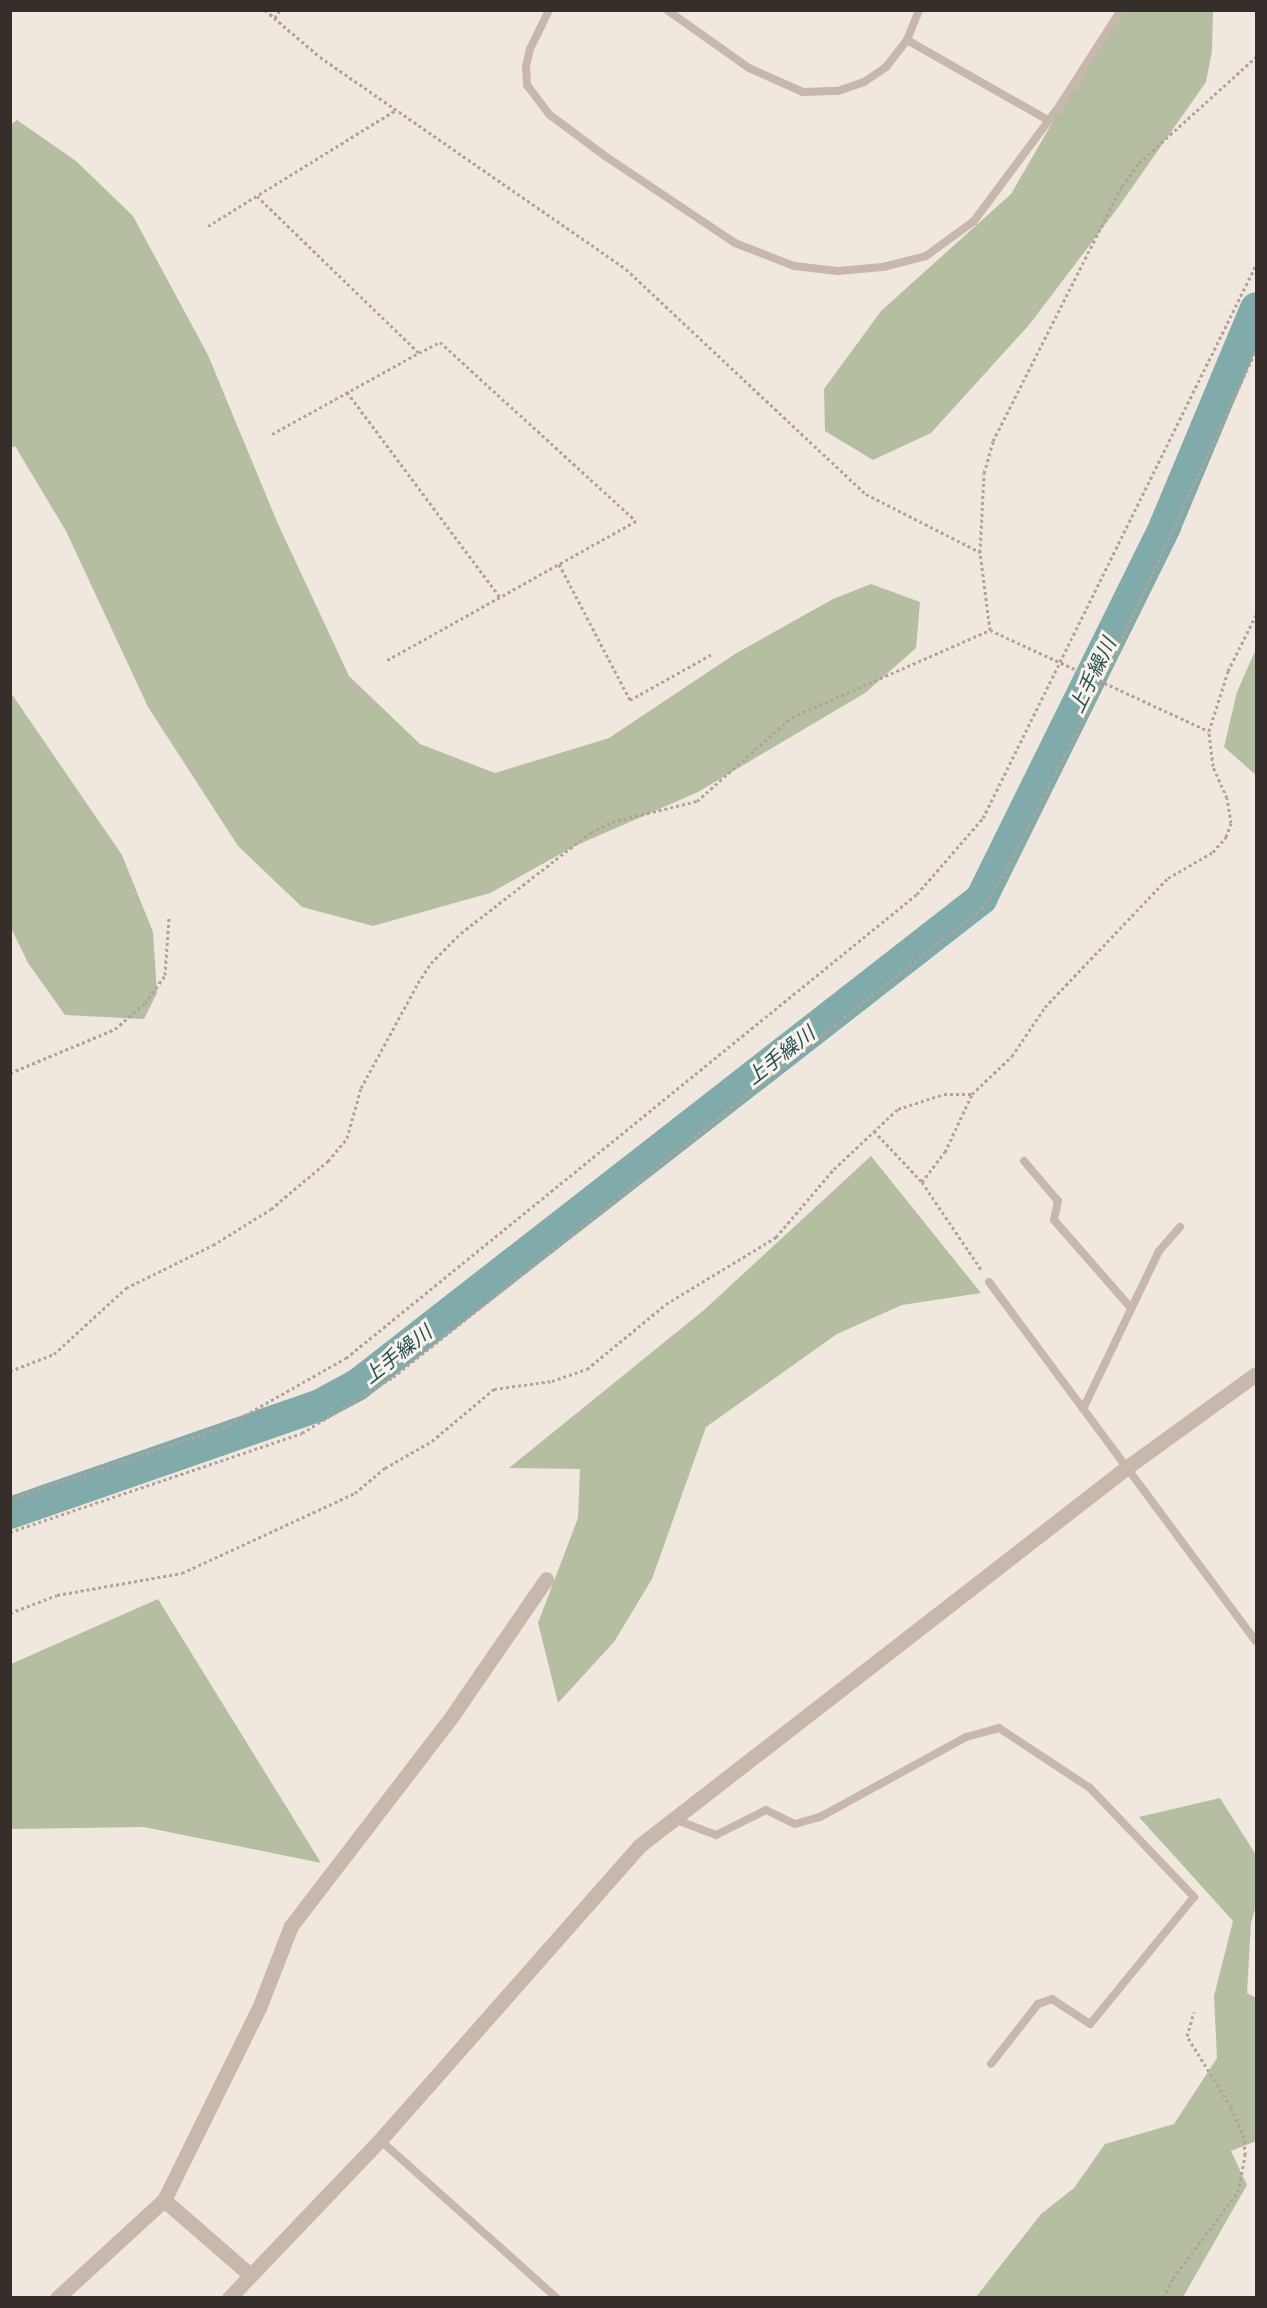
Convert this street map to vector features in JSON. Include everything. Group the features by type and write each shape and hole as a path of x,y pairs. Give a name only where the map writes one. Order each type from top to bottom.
{"street":[{"path":"229,2298 249,2274 380,2140 639,1846 1126,1468 1257,1374"},
{"path":"57,2298 164,2200 259,2008 291,1926 452,1716 546,1579"},
{"path":"164,2200 249,2274"}],"lane":[{"path":"549,10 530,49 526,66 527,85 550,115 604,156 735,243 794,266 838,271 883,267 926,255 948,243 974,221 1048,120 1121,10"},
{"path":"667,10 748,68 803,92 838,91 864,82 886,67 907,40 919,10"},
{"path":"907,40 1048,120"},
{"path":"1024,1161 1058,1201 1054,1220 1131,1308"},
{"path":"1083,1409 1159,1251 1180,1227"},
{"path":"989,1282 1257,1641"},
{"path":"674,1819 716,1835 766,1810 795,1824 804,1822 820,1817 966,1737 999,1728 1090,1788 1194,1897 1090,2024 1052,1999 1038,2004 992,2064"},
{"path":"380,2140 557,2298"}],"path":[{"path":"265,10 320,57 626,269 866,494 980,552"},
{"path":"275,18 280,10"},
{"path":"990,630 980,552 984,474 993,441 1107,212 1139,163 1257,57"},
{"path":"208,226 396,110"},
{"path":"257,196 419,353"},
{"path":"10,1498 224,1427 346,1358 917,894 983,818 1257,265"},
{"path":"272,434 440,342 636,521 386,661"},
{"path":"10,1532 302,1433 393,1377 982,908 1006,869 1101,682 1257,350"},
{"path":"347,392 500,597"},
{"path":"559,564 630,700 712,654"},
{"path":"922,1182 945,1152 972,1094 1012,1056 1045,1007 1168,878 1213,852 1226,837 1231,823 1227,798 1213,766 1209,731 1228,670 1257,615"},
{"path":"10,1371 54,1354 126,1288 223,1239 271,1209 328,1161 347,1138 361,1088 431,963 447,946 552,860 591,832 612,822 697,801 792,717 990,630 1209,731"},
{"path":"10,1073 115,1029 145,1003 165,975 169,918"},
{"path":"10,1613 57,1595 182,1573 355,1492 385,1468 432,1441 494,1389 552,1380 587,1369 666,1304 776,1237 834,1169 898,1110 944,1094 972,1094"},
{"path":"874,1131 922,1182 989,1282"},
{"path":"1164,2298 1173,2278 1238,2192 1245,2155 1244,2138 1231,2107 1187,2036 1194,2012"}],"green space":[{"path":"1123,11 1213,11 1212,51 1206,82 1117,209 1029,325 931,433 873,460 825,431 824,389 881,311 1011,194 1114,16"},
{"path":"17,120 76,161 133,216 208,355 278,524 349,676 420,744 495,773 609,738 735,654 833,599 871,584 920,602 916,648 865,693 698,792 575,846 490,893 373,926 302,907 238,846 148,707 66,531 15,446 11,448 10,125"},
{"path":"1256,649 1256,775 1224,747 1237,692"},
{"path":"11,693 122,855 153,932 157,993 144,1019 65,1015 28,963 11,928"},
{"path":"871,1156 981,1293 902,1305 837,1334 706,1427 652,1579 614,1642 558,1703 538,1623 578,1518 580,1469 509,1468 704,1310"},
{"path":"158,1599 321,1863 144,1827 11,1829 11,1664"},
{"path":"1220,1798 1256,1855 1256,1906 1251,1923 1247,1993 1256,1998 1256,2141 1231,2151 1247,2185 1183,2297 976,2297 1041,2214 1074,2188 1105,2144 1174,2124 1217,2058 1214,1996 1233,1921 1139,1817"}],"waterway":[{"name":"上手繰川","path":"10,1513 318,1406 357,1385 981,899 1165,526 1256,308"}]}
